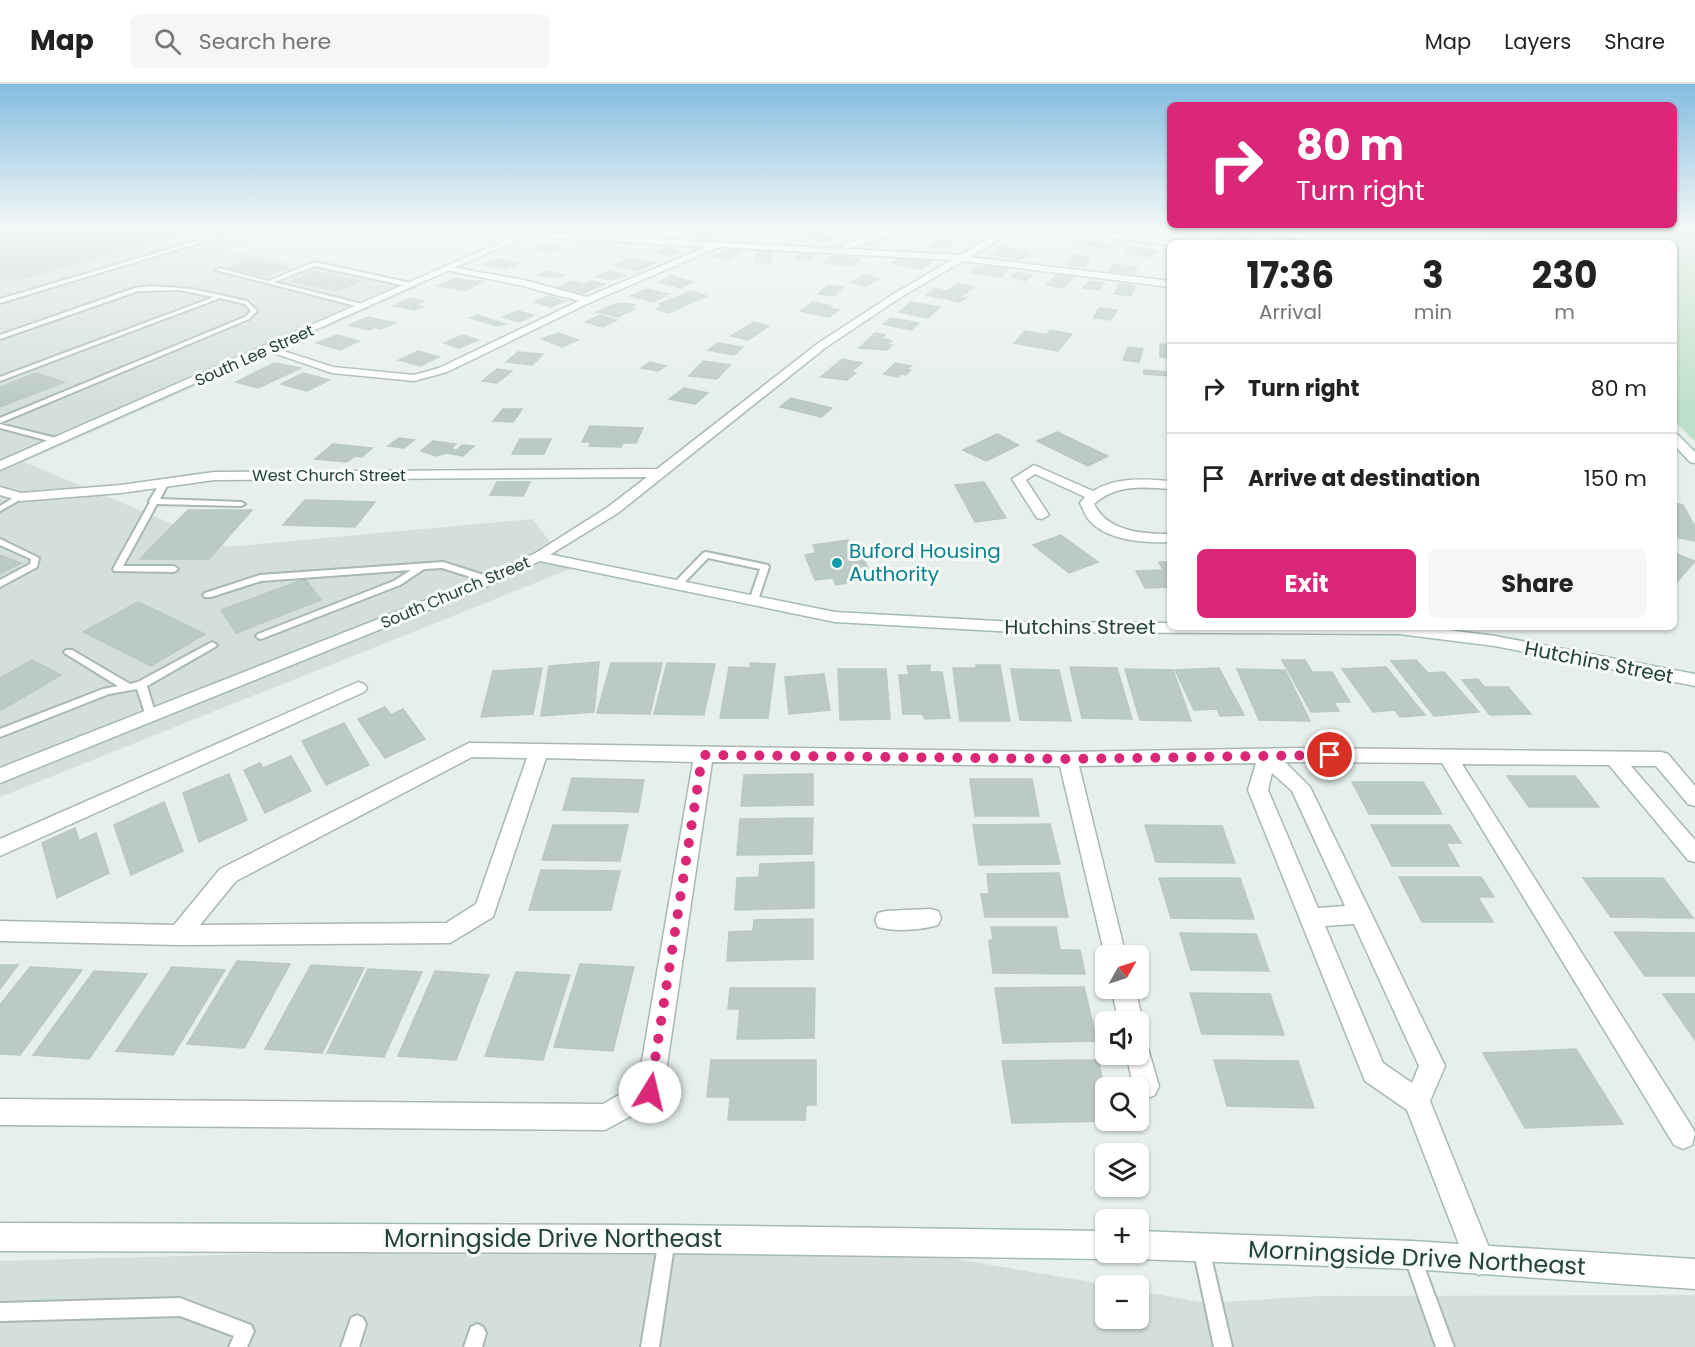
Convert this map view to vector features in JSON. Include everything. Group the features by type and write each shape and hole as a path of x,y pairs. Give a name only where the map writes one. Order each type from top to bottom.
{"street":[{"name":"South Lee Street","path":"0,466 407,287"},
{"path":"539,287 588,300"},
{"path":"267,349 332,370 414,378 443,369 618,287"},
{"name":"South Church Street","path":"0,776 490,580 538,556 613,510 821,346 911,287"},
{"path":"1677,441 1695,459"},
{"path":"1042,515 1019,479 1034,469 1093,496"},
{"name":"West Church Street","path":"0,490 21,497 121,489 214,476 661,473"},
{"path":"1167,485 1146,483 1112,485 1098,490 1087,503 1094,519 1116,530 1144,539 1167,538"},
{"name":"Hutchins Street","path":"538,556 835,617 1015,627 1167,627"},
{"name":"Hutchins Street","path":"1407,630 1495,641 1695,680"},
{"path":"0,848 358,688"},
{"path":"179,935 228,875 469,750 1068,759 1307,755 1660,759 1695,798"},
{"path":"0,931 179,935 450,933 485,910 539,751"},
{"path":"0,1112 605,1117 650,1092 700,771 705,755"},
{"path":"1447,756 1683,1136"},
{"path":"1267,757 1300,787 1432,1066 1417,1101"},
{"path":"1267,757 1258,790 1374,1072 1417,1101 1479,1260"},
{"path":"1068,759 1112,945"},
{"path":"1614,759 1695,854"},
{"path":"1311,918 1360,914"},
{"path":"886,921 930,918"},
{"name":"Morningside Drive Northeast","path":"0,1237 667,1239 1095,1245"},
{"name":"Morningside Drive Northeast","path":"1149,1245 1412,1255 1695,1274"}],"lane":[{"path":"0,301 47,287"},
{"path":"0,337 137,289 162,287"},
{"path":"0,421 247,318 254,311 247,303 177,287"},
{"path":"289,287 364,306"},
{"path":"0,379 219,297"},
{"path":"0,426 57,441"},
{"path":"165,482 117,569 174,569"},
{"path":"0,509 21,497"},
{"path":"153,501 241,504"},
{"path":"0,542 35,558 34,565 0,584"},
{"path":"677,585 706,555 765,567 754,601"},
{"path":"208,595 260,578 421,567 442,566 490,580"},
{"path":"261,636 397,583 421,567"},
{"path":"0,733 107,691 141,685 212,645"},
{"path":"69,652 128,687"},
{"path":"141,685 151,716"},
{"path":"650,1347 667,1239"},
{"path":"1200,1246 1223,1347"},
{"path":"1412,1255 1445,1347"},
{"path":"0,1312 180,1307 244,1331 238,1347"},
{"path":"350,1347 357,1324"}],"shaded area":[{"path":"0,287 419,287 24,462 228,547 533,519 570,569 0,797"},
{"path":"833,1238 1095,1283 1095,1329 1149,1329 1149,1293 1207,1303 1320,1296 1695,1295 1695,1347 0,1347 0,1261"}],"green space":[{"path":"1677,287 1695,287 1695,442 1677,423"}],"building":[{"path":"319,287 347,287 337,291"},
{"path":"443,287 472,287 466,291"},
{"path":"559,287 598,287 584,293"},
{"path":"826,287 843,287 834,296 818,294"},
{"path":"953,287 974,287 960,297 966,298 960,302 926,295 935,288 947,291"},
{"path":"1084,287 1101,287 1099,290"},
{"path":"1118,287 1135,287 1131,296 1114,294"},
{"path":"646,289 669,294 653,302 631,296"},
{"path":"691,291 706,296 669,313 656,309 663,306 659,304"},
{"path":"549,296 565,301 551,307 535,302"},
{"path":"410,298 424,301 415,305 423,307 415,310 394,306"},
{"path":"813,302 839,310 829,317 800,311"},
{"path":"911,302 940,307 928,318 899,312"},
{"path":"615,304 635,305 630,308 635,309 618,317 597,312"},
{"path":"1099,308 1117,310 1111,320 1094,318"},
{"path":"517,311 534,315 520,322 503,317"},
{"path":"477,315 505,324 498,326 470,318"},
{"path":"600,315 617,320 603,327 586,322"},
{"path":"368,317 395,323 381,329 375,327 369,330 349,325"},
{"path":"891,318 919,323 911,330 883,324"},
{"path":"754,322 769,326 748,340 731,336"},
{"path":"1050,330 1072,334 1058,351 1014,343 1025,331 1047,335"},
{"path":"558,333 578,340 562,347 542,339"},
{"path":"875,333 885,335 881,338 892,341 888,344 892,345 887,350 859,348"},
{"path":"337,335 359,341 340,350 316,343"},
{"path":"463,335 478,340 459,348 444,343"},
{"path":"717,343 743,347 734,355 708,350"},
{"path":"1160,344 1167,345 1167,358 1160,357"},
{"path":"1128,347 1143,349 1139,362 1123,360"},
{"path":"418,351 439,357 420,366 399,360"},
{"path":"518,352 543,354 532,365 506,362"},
{"path":"842,359 862,363 851,372 856,373 847,380 821,377"},
{"path":"703,361 730,365 717,379 689,376"},
{"path":"650,362 666,366 658,371 641,368"},
{"path":"274,363 301,368 258,388 236,382"},
{"path":"895,363 911,366 907,369 911,370 906,375 901,374 898,377 884,374"},
{"path":"497,369 512,371 497,383 482,381"},
{"path":"1144,370 1167,372 1167,376 1144,374"},
{"path":"36,373 64,382 0,407 0,387"},
{"path":"303,373 329,380 307,391 281,384"},
{"path":"684,388 708,393 695,404 669,399"},
{"path":"791,398 832,408 821,417 780,407"},
{"path":"503,409 522,409 513,422 493,421"},
{"path":"590,426 643,428 636,443 623,443 621,447 589,446 591,442 582,442"},
{"path":"1057,432 1108,456 1088,466 1037,441"},
{"path":"997,434 1019,445 986,461 963,450"},
{"path":"399,438 414,440 404,448 388,446"},
{"path":"520,439 551,439 544,454 512,454"},
{"path":"433,441 456,444 451,449 457,450 462,445 474,446 463,456 446,453 436,456 421,451"},
{"path":"333,444 372,448 362,457 355,456 347,462 315,459"},
{"path":"497,482 530,482 523,496 490,495"},
{"path":"984,482 1006,518 975,522 955,485"},
{"path":"305,500 375,502 355,527 283,525"},
{"path":"1677,504 1683,505 1695,527 1695,541 1677,538"},
{"path":"188,510 252,510 209,559 140,559"},
{"path":"1061,535 1098,562 1069,573 1033,545"},
{"name":"Buford Housing Authority","path":"848,540 851,547 858,547 870,572 859,574 862,580 836,585 833,578 815,580 805,555 816,553 813,545"},
{"path":"1677,554 1695,561 1677,582"},
{"path":"0,555 21,563 0,574"},
{"path":"1159,562 1167,562 1167,587 1145,588 1136,571 1163,570"},
{"path":"305,579 321,600 236,633 221,610"},
{"path":"138,602 205,634 151,666 83,632"},
{"path":"32,660 61,675 0,711 0,678"},
{"path":"1282,660 1305,660 1312,672 1332,672 1350,702 1334,702 1339,711 1311,712"},
{"path":"1416,660 1428,673 1444,672 1479,712 1434,716 1391,661"},
{"path":"599,662 594,712 541,716 549,666"},
{"path":"611,663 662,663 650,714 597,713"},
{"path":"667,663 715,664 704,715 654,714"},
{"path":"750,663 775,664 768,718 720,718 729,667 751,668"},
{"path":"930,665 930,672 942,672 950,718 925,719 922,714 903,714 899,675 909,675 907,666"},
{"path":"976,665 1000,665 1010,721 960,721 953,668 977,668"},
{"path":"1070,667 1117,668 1132,719 1082,718"},
{"path":"1386,667 1425,715 1400,717 1395,710 1373,712 1342,669"},
{"path":"542,668 533,714 481,717 493,671"},
{"path":"1219,668 1244,715 1220,716 1217,709 1194,710 1175,670"},
{"path":"838,669 886,669 890,719 840,720"},
{"path":"1011,669 1059,670 1071,721 1020,720"},
{"path":"1125,669 1173,670 1191,721 1140,720"},
{"path":"1237,669 1285,670 1310,721 1259,720"},
{"path":"824,674 830,710 789,714 785,677"},
{"path":"1478,679 1484,687 1508,687 1531,714 1490,715 1462,680"},
{"path":"385,707 391,715 403,709 425,739 385,758 358,719"},
{"path":"344,723 369,765 326,785 302,741"},
{"path":"291,756 311,791 265,813 244,770 260,763 263,768"},
{"path":"229,774 247,820 199,842 183,793"},
{"path":"813,774 813,805 741,806 744,775"},
{"path":"1507,776 1575,776 1599,807 1529,807"},
{"path":"572,778 644,780 638,812 563,810"},
{"path":"970,779 1032,779 1039,816 975,816"},
{"path":"1352,782 1423,782 1442,814 1369,814"},
{"path":"164,802 183,851 131,875 114,825"},
{"path":"813,818 812,854 737,855 740,819"},
{"path":"1050,824 1060,864 979,865 973,825"},
{"path":"553,825 628,825 620,861 542,860"},
{"path":"1145,825 1222,826 1235,863 1156,862"},
{"path":"1371,825 1450,825 1461,843 1446,843 1459,866 1392,866"},
{"path":"75,828 79,841 96,833 109,873 57,898 42,843"},
{"path":"814,862 814,908 735,910 737,878 759,877 760,864"},
{"path":"541,870 620,871 611,910 529,910"},
{"path":"1059,873 1068,917 985,917 981,894 989,894 987,874"},
{"path":"1399,877 1481,877 1494,897 1478,897 1493,922 1422,922"},
{"path":"1159,878 1240,878 1254,919 1171,918"},
{"path":"1583,878 1663,878 1693,918 1611,917"},
{"path":"813,919 813,959 727,961 729,932 753,931 754,920"},
{"path":"991,927 1056,927 1060,950 1080,950 1085,974 993,973 989,941 993,939"},
{"path":"1614,932 1695,933 1695,976 1645,976"},
{"path":"1180,933 1256,934 1269,971 1191,970"},
{"path":"237,961 290,964 244,1048 187,1044"},
{"path":"580,964 634,967 613,1051 554,1047"},
{"path":"0,965 18,965 0,989"},
{"path":"311,965 364,968 322,1053 265,1049"},
{"path":"30,967 82,970 20,1055 0,1054 0,1005"},
{"path":"172,967 225,970 173,1055 116,1051"},
{"path":"368,969 422,972 384,1057 327,1053"},
{"path":"94,971 147,974 89,1059 33,1055"},
{"path":"435,971 489,975 456,1060 398,1056"},
{"path":"516,972 570,975 543,1060 485,1056"},
{"path":"1084,987 1095,1041 1003,1043 995,988"},
{"path":"730,988 815,988 814,1038 737,1039 740,1009 728,1009"},
{"path":"1190,993 1270,994 1284,1035 1202,1034"},
{"path":"1663,994 1695,994 1695,1040"},
{"path":"1576,1049 1623,1124 1525,1128 1483,1053"},
{"path":"711,1060 816,1060 816,1105 806,1105 805,1120 728,1120 730,1097 707,1097"},
{"path":"1095,1060 1095,1065 1099,1065 1102,1077 1095,1077 1095,1121 1012,1123 1002,1061"},
{"path":"1214,1060 1298,1061 1314,1108 1227,1106"}],"place":[{"name":"Buford Housing Authority","path":"837,563"}],"route":[{"path":"650,1092 700,771 705,755 1068,759 1330,755"}]}
